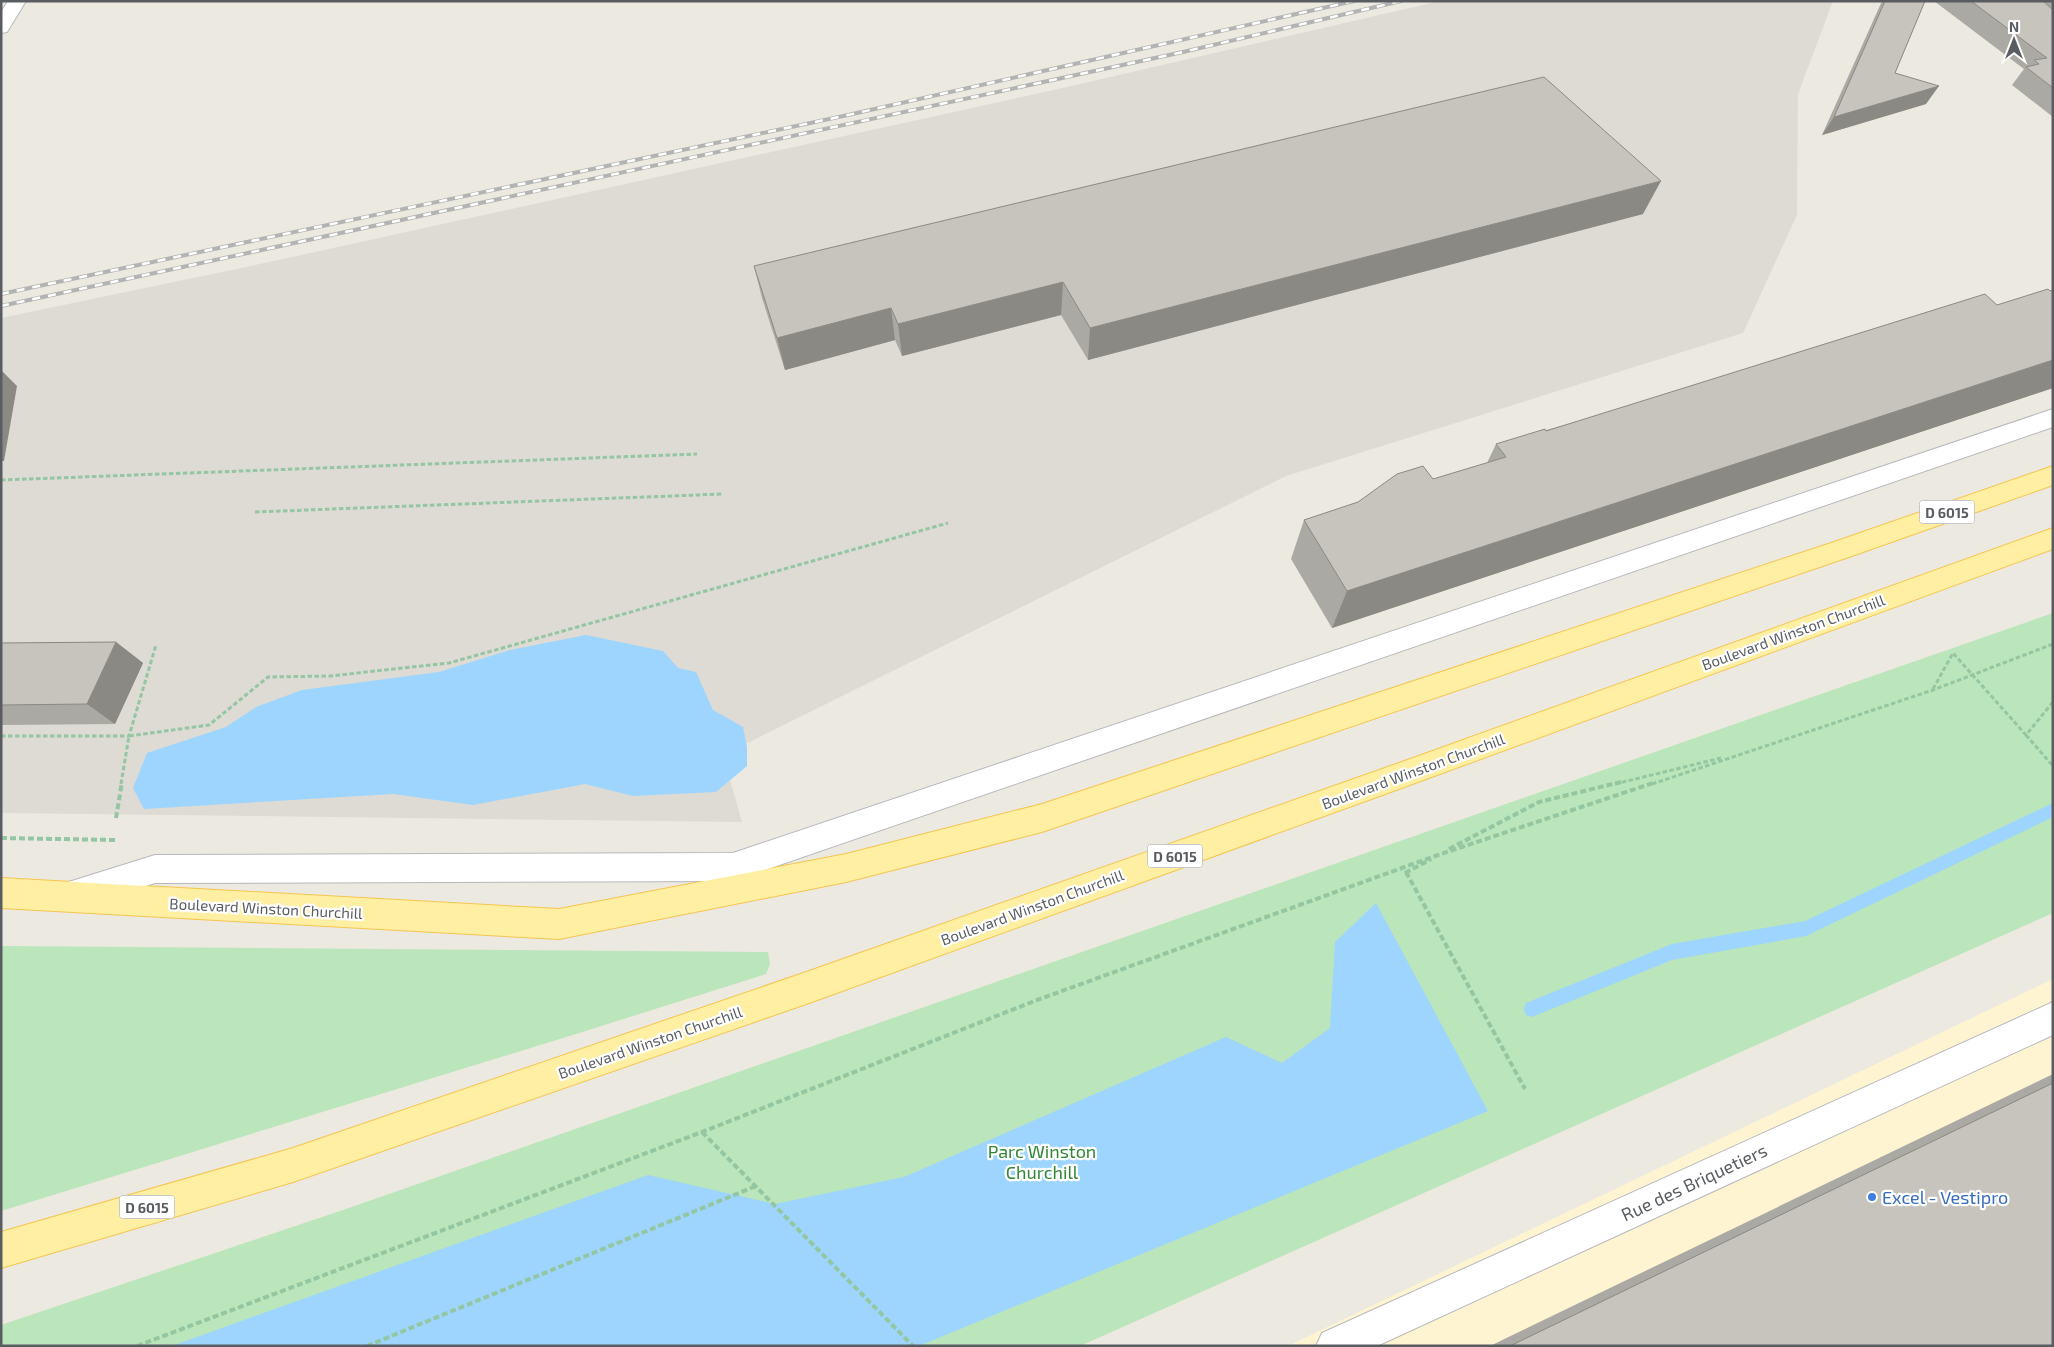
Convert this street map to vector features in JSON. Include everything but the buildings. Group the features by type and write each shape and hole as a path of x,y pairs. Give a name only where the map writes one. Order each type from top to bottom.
{"main road":[{"name":"Boulevard Winston Churchill","path":"1,893 559,924 846,868 1042,818 1831,553 2053,475"},
{"name":"Boulevard Winston Churchill","path":"1,1250 293,1165 812,986 1381,783 2053,538"}],"street":[{"path":"1,28 18,1"},
{"path":"62,897 156,869 733,867 2053,418"},
{"name":"Rue des Briquetiers","path":"1335,1346 2053,1018"}],"path":[{"path":"1,480 697,454"},
{"path":"255,512 723,494"},
{"path":"1,736 129,736 208,725 268,677 330,676 448,664 948,523"},
{"path":"137,1346 702,1132 1037,1000 1435,856 1932,690 2053,644"},
{"path":"116,818 129,736 156,645"},
{"path":"1932,690 1953,654 2053,766"},
{"path":"2026,735 2053,702"},
{"path":"1405,872 1539,802 1742,753"},
{"path":"1405,872 1435,856"},
{"path":"1405,872 1525,1089"},
{"path":"702,1132 913,1346"},
{"path":"367,1346 756,1186"}],"shaded area":[{"path":"1440,1 1833,1 1798,94 1797,215 1743,333 1286,476 723,755 742,822 1,813 1,318 251,266 1045,92"},
{"path":"2053,979 2053,1346 1288,1346"}],"green space":[{"name":"Parc Winston Churchill","path":"2053,613 2053,913 1080,1346 1,1346 1,1325 346,1209"},
{"path":"1,946 768,952 770,964 766,974 1,1211"}],"water":[{"path":"586,635 663,651 678,668 696,672 713,710 743,727 747,747 747,766 716,792 633,796 585,784 473,805 393,794 144,809 133,788 147,753 226,727 256,707 302,690 439,672 510,650"},
{"path":"1376,903 1488,1111 919,1346 172,1346 648,1175 775,1204 904,1177 1226,1037 1282,1063 1330,1028 1335,942"}],"waterway":[{"path":"1532,1009 1672,952 1806,928 2053,810"}],"railway":[{"path":"1,294 848,115 1354,1"},
{"path":"1,306 1183,52 1401,1"}],"place":[{"name":"Excel - Vestipro","path":"1872,1197"}]}
